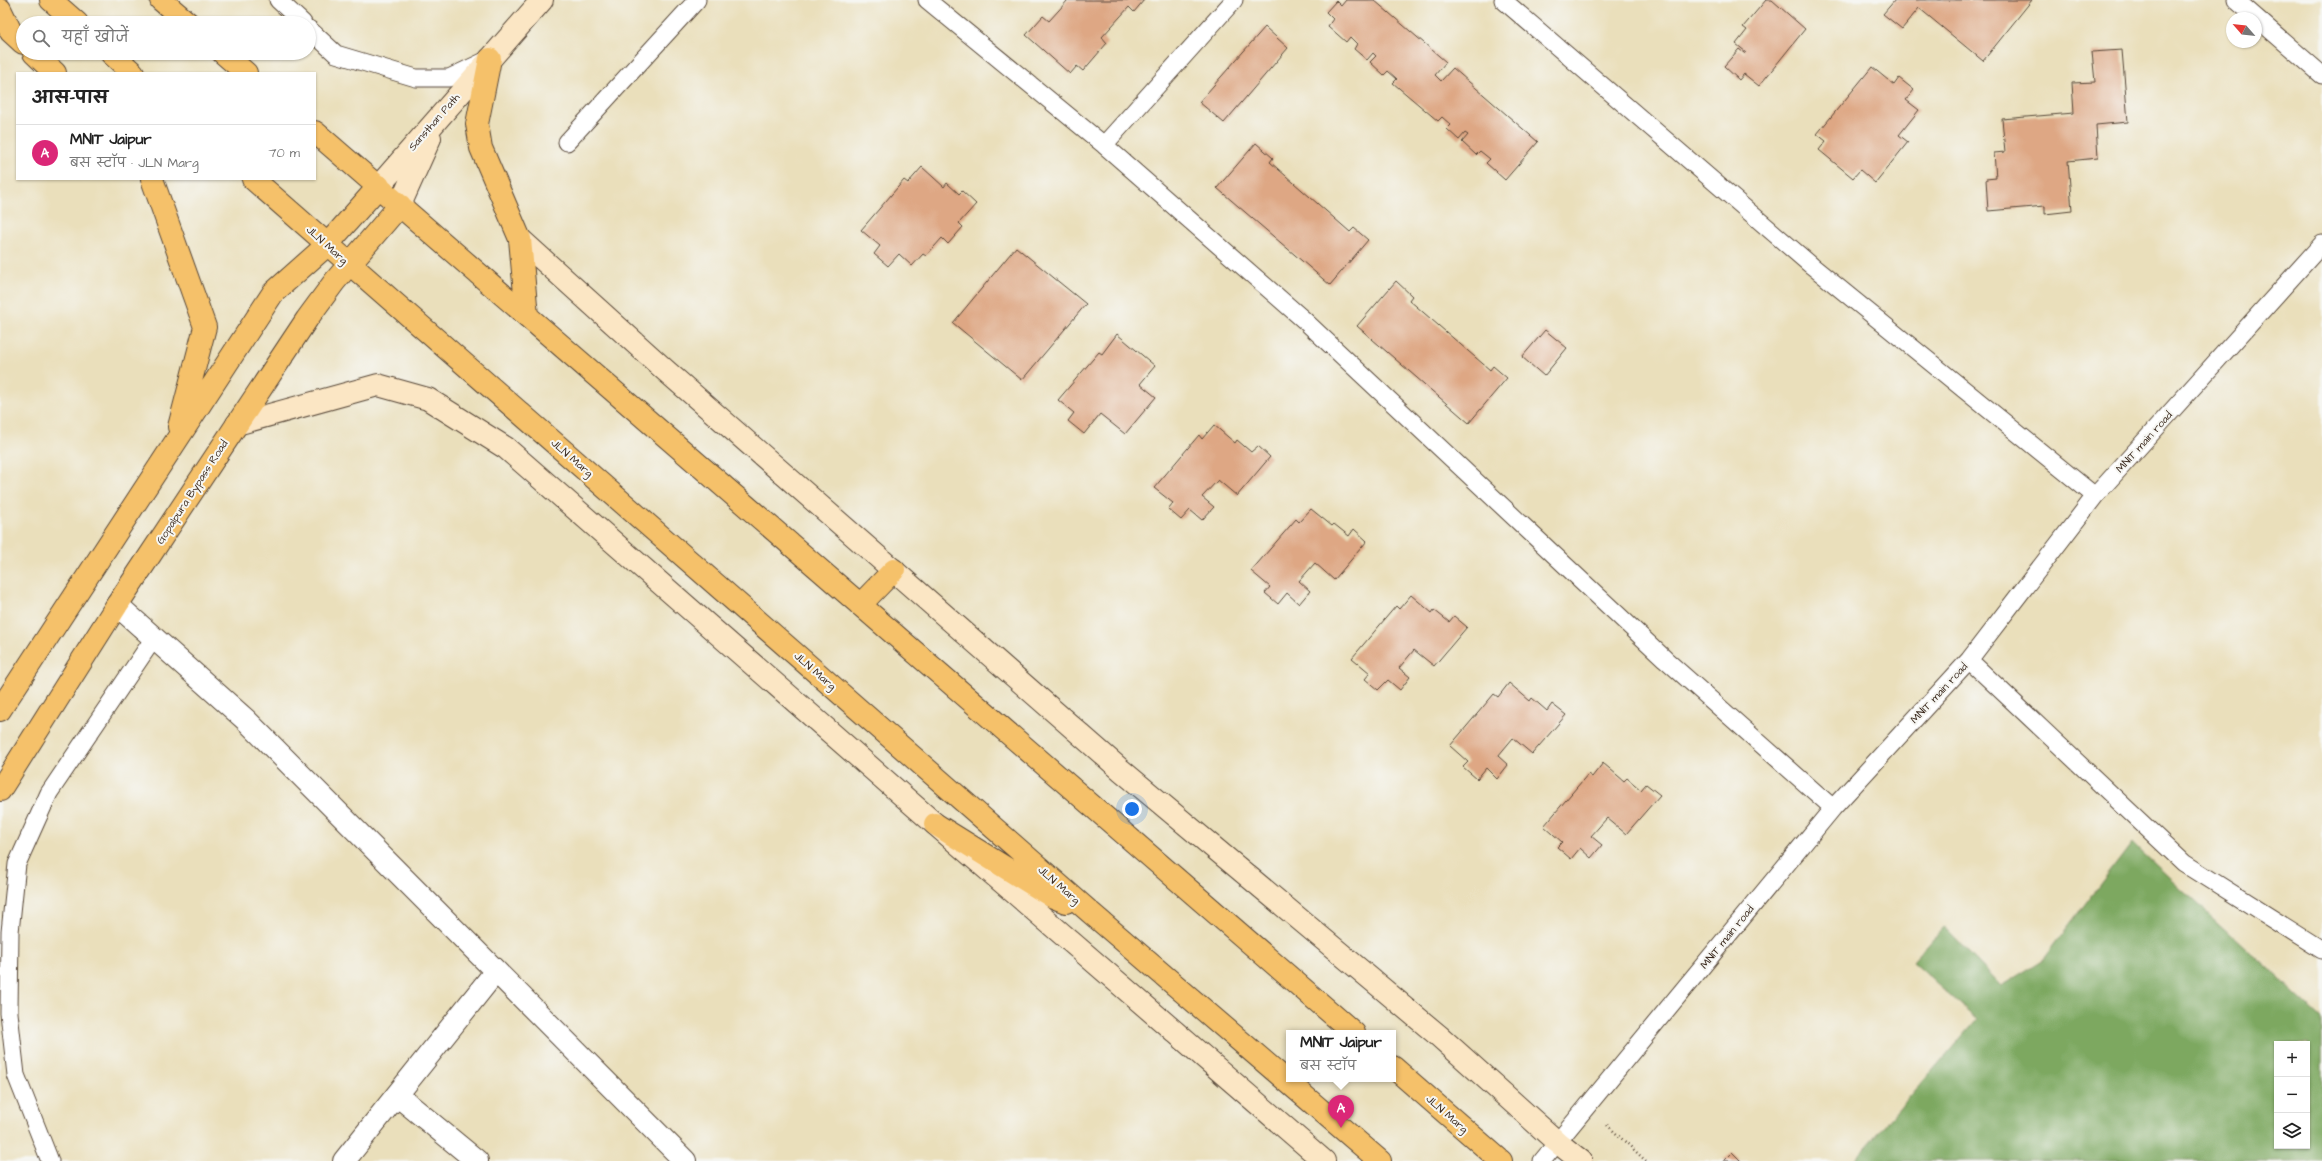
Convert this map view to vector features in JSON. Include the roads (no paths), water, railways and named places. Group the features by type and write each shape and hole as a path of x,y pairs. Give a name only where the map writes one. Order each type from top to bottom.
{"main road":[{"path":"51,0 69,16"},
{"path":"161,0 180,16"},
{"path":"0,9 11,32 16,37"},
{"path":"490,59 478,124 480,148 520,239 528,316"},
{"path":"42,60 55,72"},
{"path":"119,60 132,72"},
{"path":"231,60 245,72"},
{"path":"316,133 1351,1030"},
{"path":"152,180 205,327 174,446"},
{"name":"JLN Marg","path":"254,180 349,265 1091,913 1286,1080"},
{"name":"Sansthan Path","path":"327,245 379,186"},
{"name":"Gopalpura Bypass Road","path":"0,790 117,605 307,319 349,265 400,205"},
{"path":"0,710 273,294 327,245"},
{"path":"860,605 894,570"},
{"path":"935,824 1051,896 1091,913"},
{"name":"JLN Marg","path":"1396,1070 1501,1161"},
{"name":"JLN Marg","path":"1288,1082 1380,1161"}],"street":[{"name":"Sansthan Path","path":"379,186 542,0"},
{"path":"400,205 440,115"},
{"path":"520,239 665,370 1121,770 1439,1036 1557,1142 1581,1161"},
{"path":"236,424 378,385 428,399 506,448 935,824 1324,1161"},
{"path":"117,605 246,720 685,1161"},
{"path":"344,1161 496,971"},
{"path":"396,1095 477,1161"}],"lane":[{"path":"278,0 295,16"},
{"path":"567,142 696,0"},
{"path":"927,0 1104,145 1304,320 1665,659 1833,808"},
{"path":"1104,145 1234,0"},
{"path":"1503,0 1812,266 2095,496"},
{"path":"2236,0 2322,75"},
{"path":"316,35 336,54 416,78 449,78 490,59"},
{"name":"MNIT main road","path":"1542,1161 1588,1108 1833,808 1969,660 2095,496 2322,244"},
{"path":"50,1161 16,1075 9,1013 10,932 17,864 49,793 154,638"},
{"path":"1969,660 2184,864 2322,950"}],"place":[{"name":"MNIT Jaipur","path":"1341,1128"}]}
